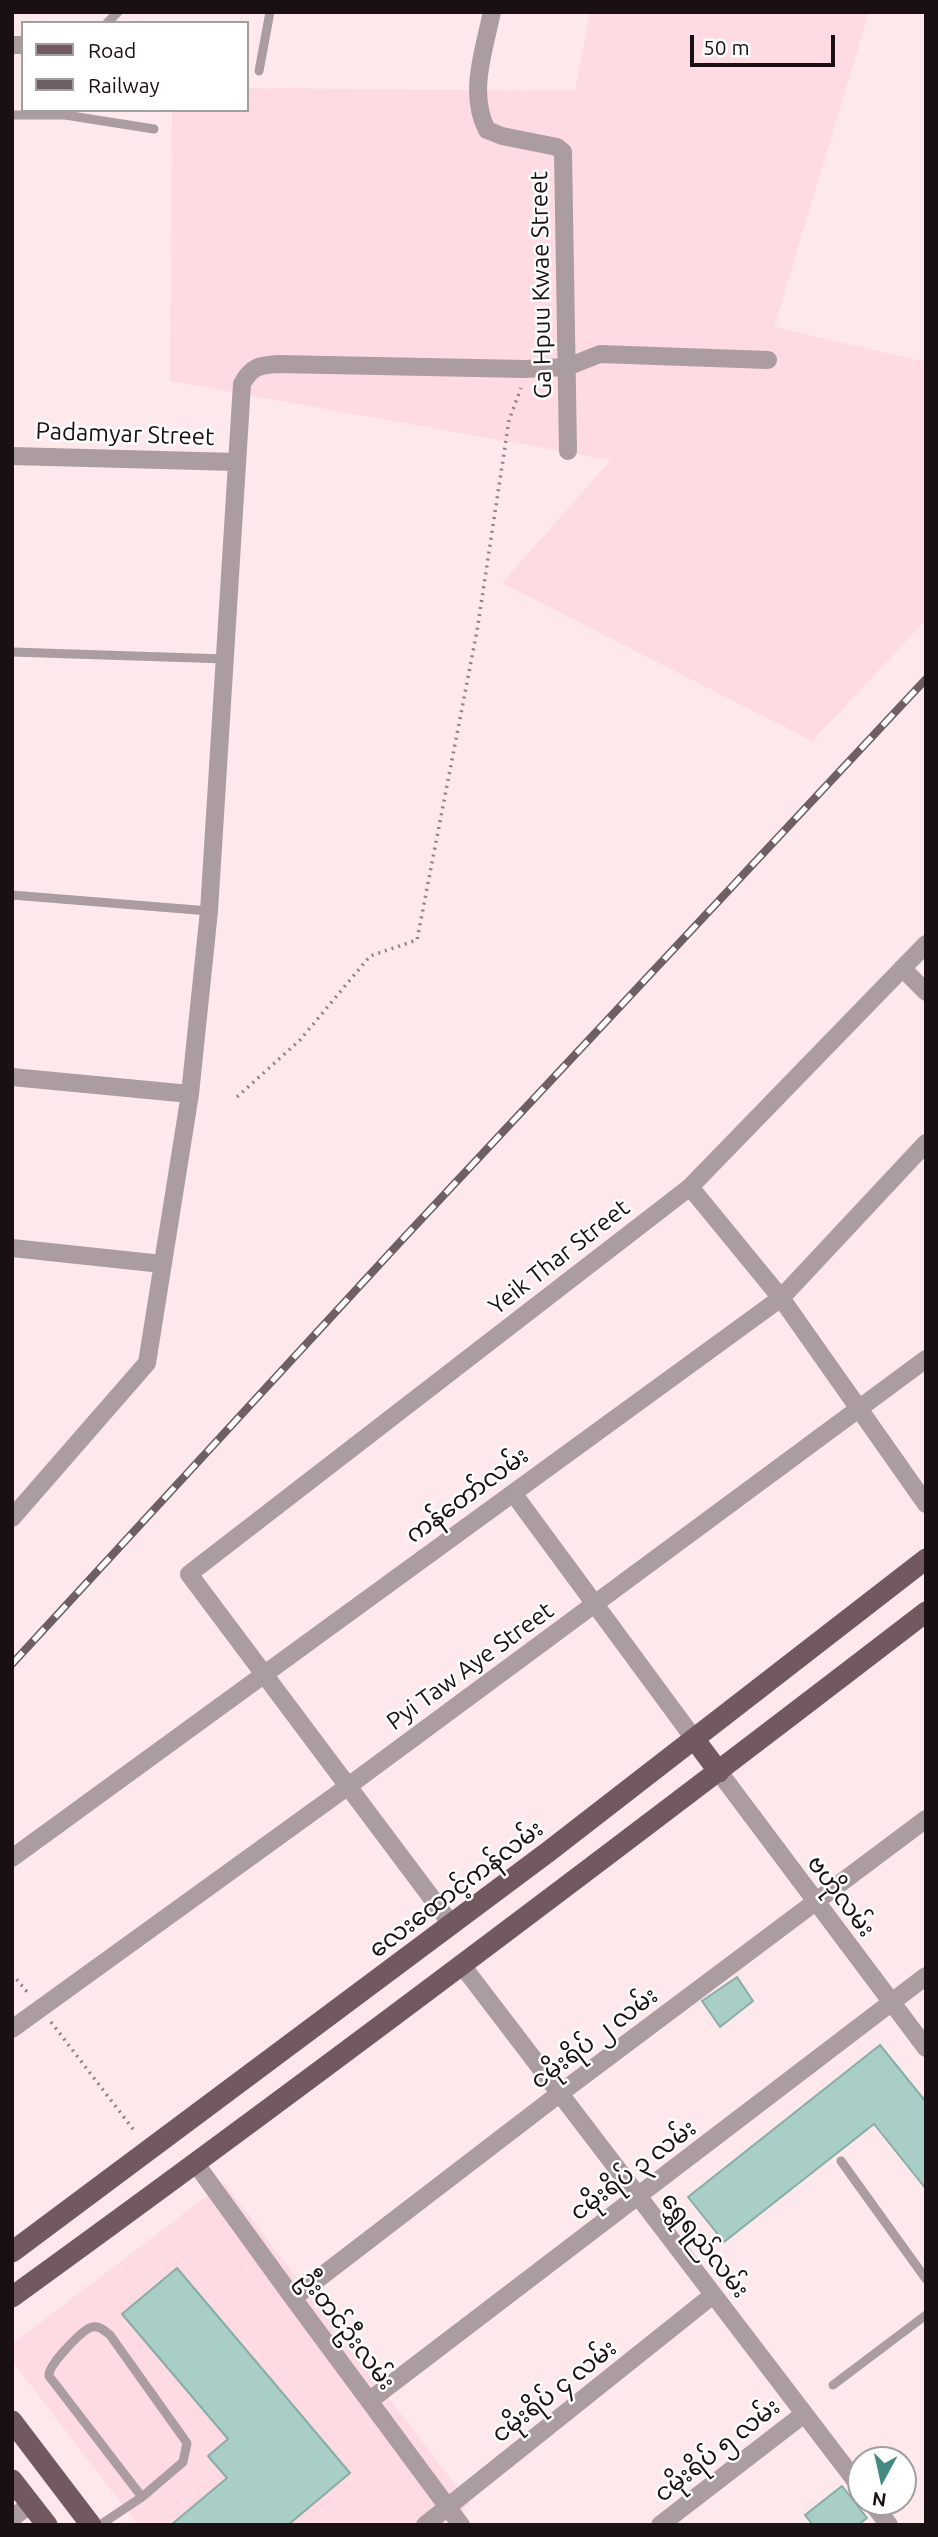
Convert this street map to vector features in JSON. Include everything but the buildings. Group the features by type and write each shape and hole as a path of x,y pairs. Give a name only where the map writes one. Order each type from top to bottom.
{"main road":[{"name":"လေးထောင့်ကန်လမ်း","path":"12,2252 452,1925 926,1559"},
{"path":"12,2297 196,2164 571,1883 926,1612"},
{"path":"695,1740 719,1772"},
{"path":"548,1852 571,1883"},
{"path":"12,2421 91,2525"},
{"path":"12,2480 47,2525"}],"street":[{"name":"Ga Hpuu Kwae Street","path":"492,12 477,87 480,118 486,130 557,148 563,152 568,451"},
{"path":"12,1518 146,1363 190,1094 209,911 242,384 249,371 261,365 567,368 600,354 768,360"},
{"name":"Padamyar Street","path":"12,456 236,462"},
{"name":"Yeik Thar Street","path":"263,1673 189,1574 690,1187 926,944"},
{"path":"902,968 926,992"},
{"path":"12,1077 190,1094"},
{"name":"ကန်တော်လမ်း","path":"12,1858 781,1298 926,1143"},
{"path":"690,1187 781,1298 926,1504"},
{"path":"12,1248 162,1264"},
{"name":"Pyi Taw Aye Street","path":"12,2029 347,1787 926,1359"},
{"path":"513,1493 695,1740"},
{"path":"263,1673 452,1925"},
{"name":"ဗဟိုလမ်း","path":"719,1772 926,2048"},
{"name":"ငမိုးရိပ် ၂ လမ်း","path":"293,2298 559,2094 926,1819"},
{"name":"ရွှေရည်လမ်း","path":"461,1964 847,2470"},
{"name":"ငမိုးရိပ် ၃ လမ်း","path":"369,2401 926,1976"},
{"name":"ဦးတင်ဦးလမ်း","path":"196,2164 461,2525"},
{"name":"ငမိုးရိပ် ၄ လမ်း","path":"425,2525 713,2295"},
{"name":"ငမိုးရိပ် ၅ လမ်း","path":"660,2525 804,2414"},
{"path":"12,2518 30,2504"}],"lane":[{"path":"259,71 270,12"},
{"path":"12,115 65,113 154,129"},
{"path":"12,652 226,659"},
{"path":"12,895 209,911"},
{"path":"841,2161 926,2279"},
{"path":"833,2385 926,2315"},
{"path":"100,2525 142,2497 183,2462 187,2443 110,2335 101,2328 90,2328 52,2362 49,2376 142,2497"}],"path":[{"path":"237,1097 300,1040 370,956 417,940 477,631 509,420 525,369"},
{"path":"12,1974 136,2133"}],"shaded area":[{"path":"590,12 869,12 774,327 926,362 926,620 812,741 502,583 611,460 170,381 172,112 248,112 248,88 575,91"},
{"path":"224,2183 470,2504 443,2525 138,2525 12,2361 12,2344"}],"railway":[{"path":"12,1664 400,1242 926,679"}]}
